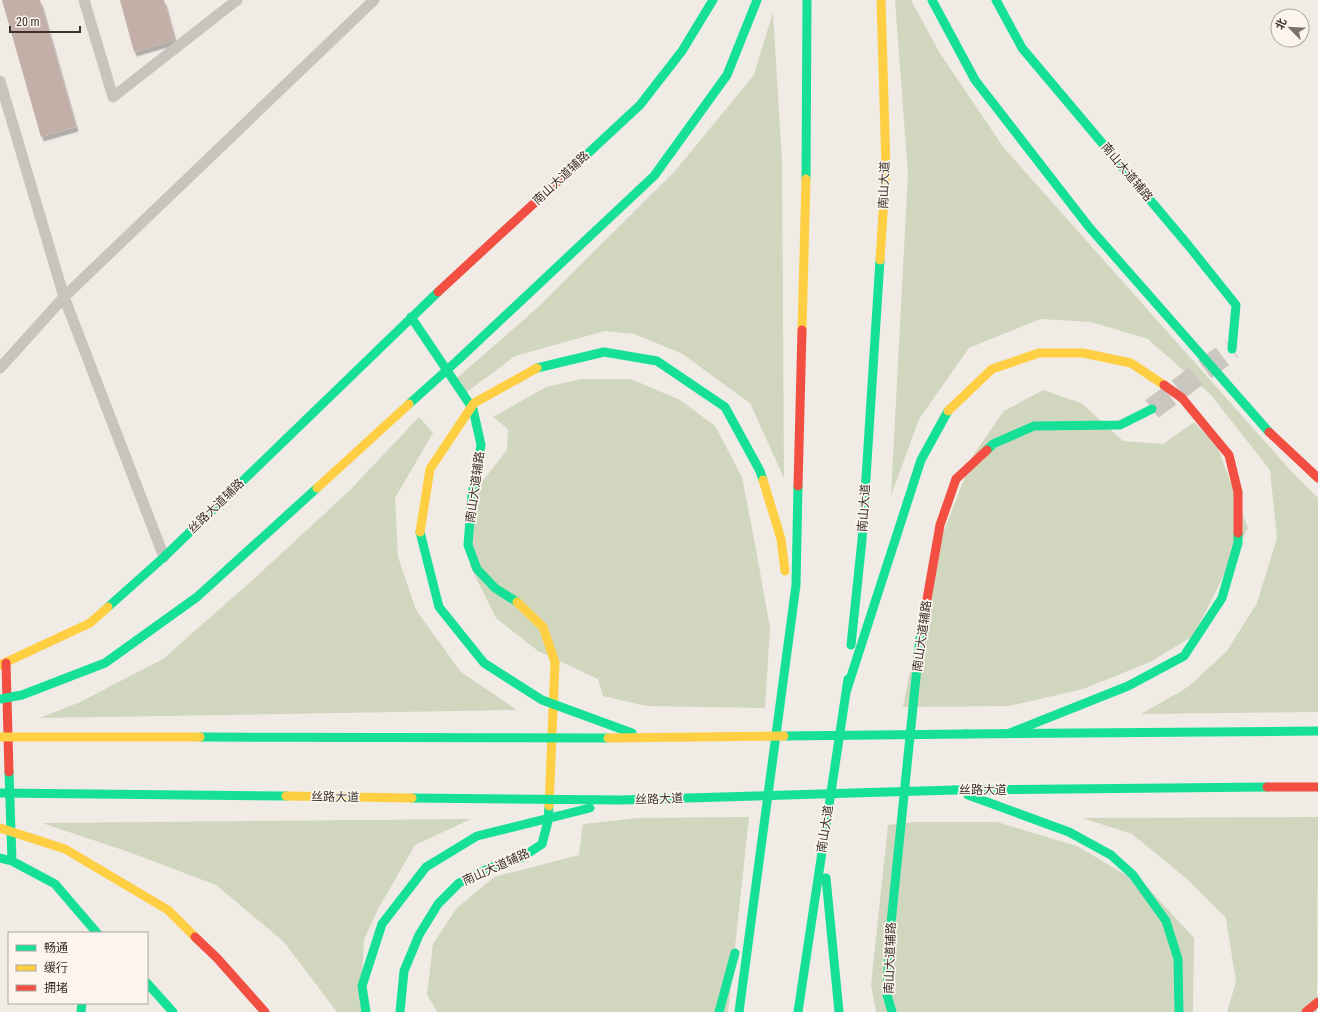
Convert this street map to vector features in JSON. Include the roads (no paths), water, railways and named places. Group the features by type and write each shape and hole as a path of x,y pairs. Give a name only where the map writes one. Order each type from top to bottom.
{"main road":[{"name":"南山大道辅路","path":"400,1012 404,971 419,935 438,904 459,883 492,867 521,858 542,844 548,821 555,662 543,627 518,602 496,588 477,568 468,545 472,494 481,445 473,409 411,317 640,105 682,51 713,0"},
{"path":"0,699 22,695 105,663 197,597 458,360 654,176 727,75 758,0"},
{"path":"739,1012 796,586 806,169 807,0"},
{"name":"南山大道","path":"798,1012 846,692 862,540 886,168 881,0"},
{"path":"932,0 975,80 1089,227 1266,429 1318,478"},
{"name":"南山大道辅路","path":"996,0 1022,48 1183,239 1236,305 1232,349"},
{"name":"丝路大道辅路","path":"3,664 90,623 164,557 411,317"},
{"path":"646,738 542,700 484,662 439,607 420,534 430,469 474,403 537,368 604,352 657,361 725,407 760,470 782,539 792,624"},
{"path":"846,692 921,460 949,410 992,369 1039,353 1083,353 1131,363 1182,398 1228,455 1238,492 1238,543 1222,598 1184,656 1128,686 1010,733"},
{"name":"南山大道辅路","path":"892,1012 887,995 890,933 920,638 940,525 956,479 993,444 1034,426 1120,425 1152,409"},
{"path":"3,664 12,861"},
{"path":"0,737 646,738 1010,733 1318,731"},
{"name":"丝路大道","path":"0,793 621,800 954,790 1318,787"},
{"path":"954,790 1068,832 1111,855 1133,875 1166,921 1178,958 1179,1012"},
{"path":"366,1012 362,986 382,924 426,867 477,836 621,800"},
{"path":"0,828 64,849 168,910 216,958 265,1012"},
{"path":"823,841 839,1012"},
{"path":"0,858 12,861 55,884 94,932"},
{"path":"719,1012 758,866"},
{"path":"148,984 173,1012"},
{"path":"1306,1012 1318,1002"}],"lane":[{"path":"84,0 113,97 234,1"},
{"path":"0,368 64,297 374,0"},
{"path":"0,81 64,297 164,557"}],"tunnel":[{"path":"1152,409 1232,349"}]}
